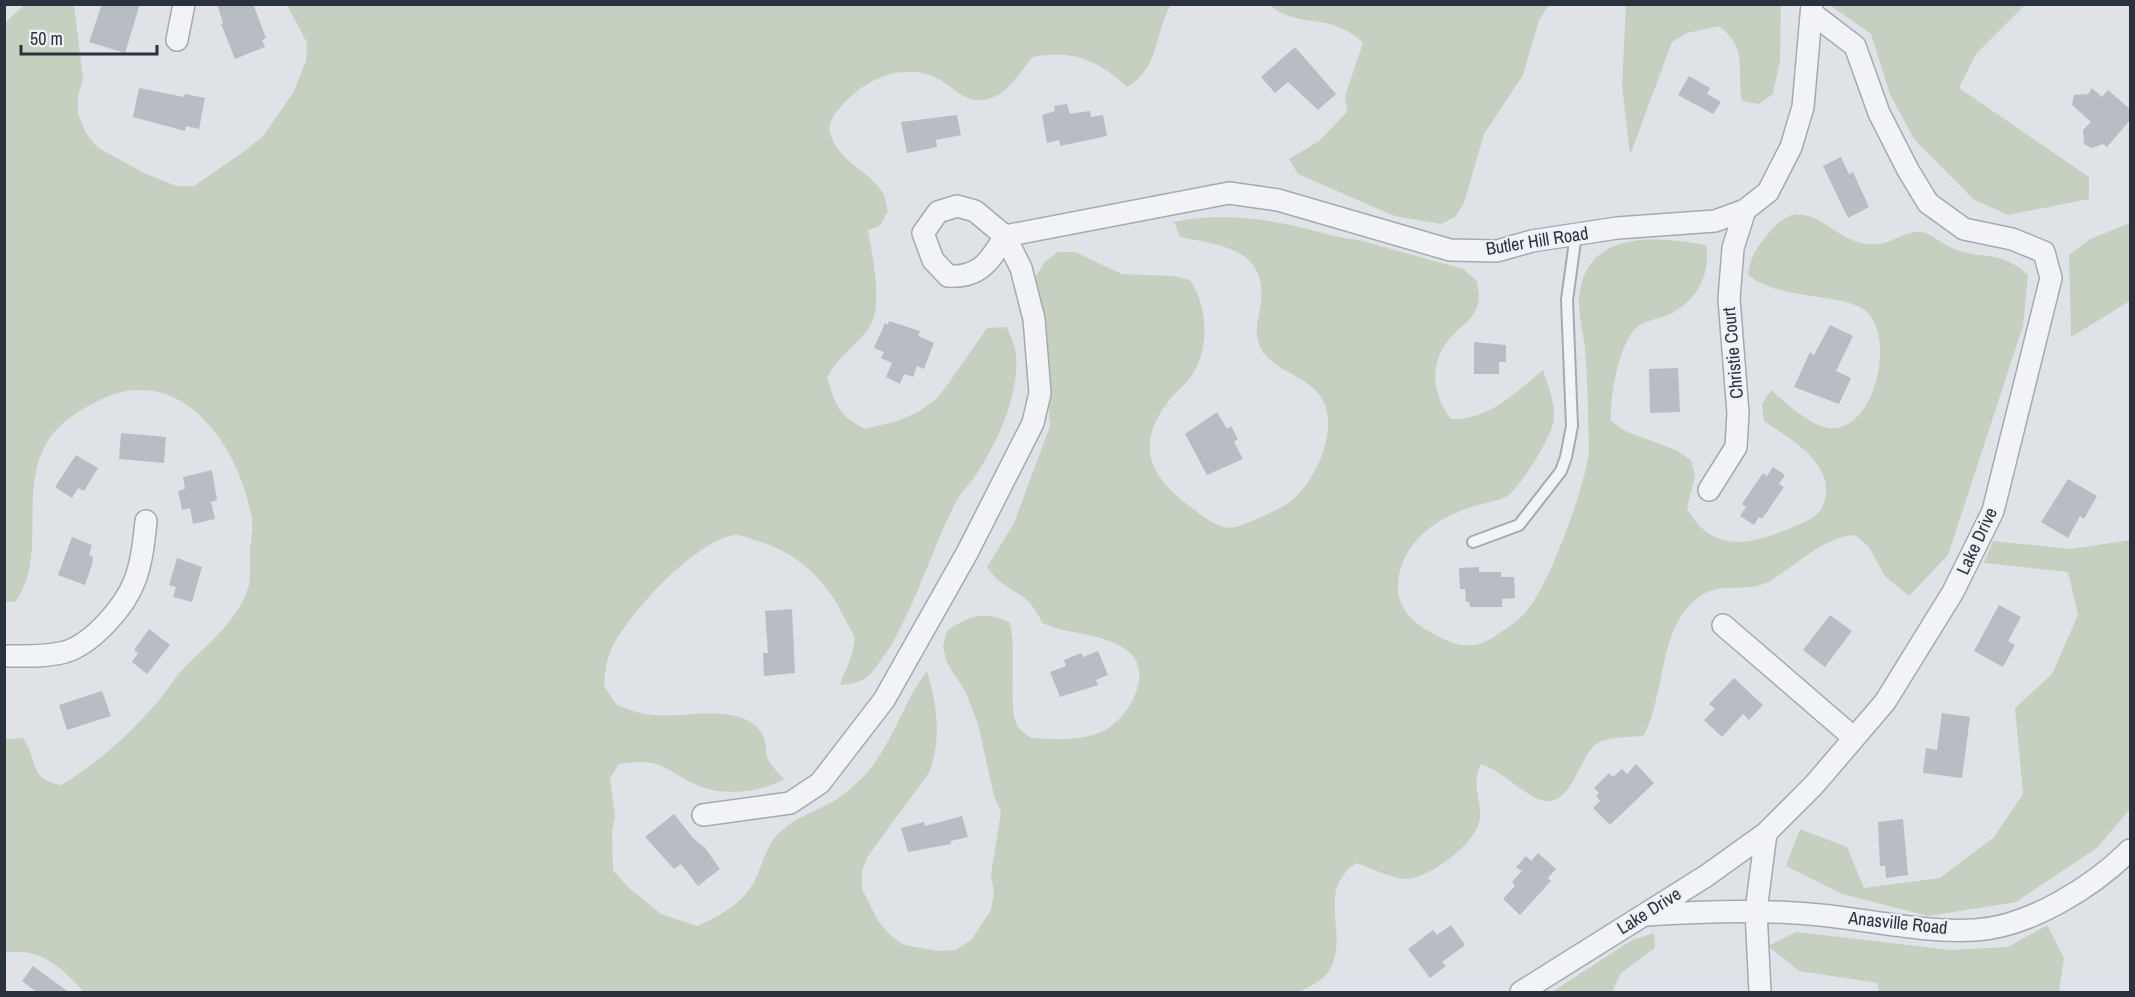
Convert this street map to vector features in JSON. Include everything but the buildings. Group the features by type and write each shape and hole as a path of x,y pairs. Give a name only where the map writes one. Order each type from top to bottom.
{"street":[{"path":"177,40 184,4"},
{"name":"Butler Hill Road","path":"703,815 790,803 820,783 884,700 967,553 1033,423 1040,393 1034,319 1021,268 1005,236 1229,193 1289,203 1450,250 1497,251 1532,241 1576,234 1714,221 1745,210 1768,192 1791,147 1803,108 1813,9"},
{"name":"Lake Drive","path":"1521,993 1706,876 1766,833 1814,785 1885,702 1948,600 1993,511 2051,278 2044,252 2012,239 1964,229 1929,203 1908,170 1880,113 1855,46 1813,9"},
{"name":"Christie Court","path":"1709,490 1736,447 1738,413 1729,299 1733,248 1745,210"},
{"path":"4,656 65,652 89,641 107,622 134,582 142,552 146,521"},
{"path":"1723,625 1854,738"},
{"path":"1760,993 1756,911 1766,833"},
{"name":"Anasville Road","path":"1642,915 1726,910 1756,911 1818,914 1934,928 1976,930 2019,921 2073,894 2113,867 2130,850"}],"lane":[{"path":"1473,542 1519,525 1561,471 1566,457 1572,426 1567,300 1576,234"}],"green space":[{"path":"1276,4 1549,5 1539,20 1523,75 1484,134 1464,203 1455,217 1441,224 1394,216 1298,174 1289,159 1319,141 1347,112 1345,96 1363,43 1340,27 1283,14 1272,7"},
{"path":"24,5 74,5 83,79 78,96 78,114 86,133 97,147 142,172 176,186 194,186 263,136 293,93 306,61 307,43 287,5 1171,5 1151,60 1138,79 1127,87 1106,70 1084,59 1046,55 1032,57 1005,90 982,100 965,97 930,75 917,72 891,74 878,78 856,92 832,119 830,132 839,151 877,185 884,195 888,211 880,226 868,230 876,280 876,307 873,318 869,328 836,364 827,378 843,414 865,429 900,420 918,412 934,401 946,387 987,328 1006,327 1015,350 1015,383 1003,424 976,475 957,500 897,634 872,672 862,680 840,685 852,655 854,637 839,607 821,582 811,571 787,553 738,535 720,539 683,564 647,599 619,635 608,658 604,686 617,705 648,714 722,714 747,720 762,734 768,760 784,779 755,790 733,792 712,790 690,782 664,767 646,762 619,764 610,778 615,816 612,833 613,870 629,888 661,914 697,926 737,903 749,890 772,841 782,830 797,819 839,798 863,777 882,752 927,671 937,722 933,760 929,773 868,856 862,871 862,889 878,921 890,935 904,945 938,951 956,950 971,940 991,910 994,893 991,874 1001,812 994,796 978,724 965,691 947,663 943,647 947,631 962,622 970,618 985,616 1010,623 1013,648 1014,717 1019,729 1031,738 1074,738 1099,733 1120,719 1135,695 1139,682 1139,670 1135,658 1125,649 1105,639 1042,623 1030,603 1001,582 987,567 1014,523 1050,426 1043,325 1034,293 1036,276 1045,262 1058,252 1075,252 1122,274 1173,276 1190,280 1196,290 1203,314 1205,327 1202,352 1192,375 1171,398 1158,418 1150,447 1152,461 1157,473 1178,497 1212,522 1230,528 1279,508 1290,502 1300,492 1324,451 1328,419 1325,405 1318,393 1305,382 1273,363 1261,349 1257,339 1257,329 1261,289 1258,274 1251,262 1228,248 1180,237 1174,222 1219,217 1280,223 1359,240 1463,269 1477,281 1478,305 1469,319 1444,347 1436,367 1436,388 1444,409 1451,419 1477,415 1501,404 1543,370 1552,400 1554,419 1549,436 1537,458 1508,496 1467,508 1439,521 1416,541 1401,566 1398,589 1407,613 1422,627 1441,638 1468,645 1487,641 1497,635 1519,619 1532,604 1553,563 1572,514 1589,453 1586,361 1579,298 1584,276 1594,259 1609,249 1626,242 1645,240 1706,245 1704,276 1695,294 1688,302 1666,316 1639,325 1624,347 1616,372 1611,421 1625,431 1676,450 1691,460 1695,476 1687,508 1707,532 1718,539 1730,542 1757,540 1804,522 1819,512 1825,500 1824,477 1813,459 1798,445 1764,421 1762,404 1771,390 1798,413 1814,423 1829,428 1845,426 1858,416 1876,383 1880,344 1876,326 1868,313 1846,302 1762,284 1748,275 1750,263 1757,249 1781,221 1793,215 1805,215 1853,240 1867,244 1880,244 1920,232 1929,234 1959,251 2007,261 2028,275 2023,326 1948,555 1909,596 1885,576 1869,547 1855,535 1832,541 1768,582 1752,587 1718,589 1702,595 1677,623 1670,641 1651,718 1644,735 1612,738 1595,745 1565,792 1557,799 1548,801 1536,798 1496,771 1481,764 1477,778 1480,818 1471,838 1451,858 1427,873 1415,877 1405,879 1393,877 1356,863 1344,875 1337,887 1335,901 1337,943 1335,957 1329,971 1319,981 1299,992 84,992 59,967 40,956 18,952 5,953 4,739 23,738 39,774 61,785 114,746 149,712 182,670 219,634 235,614 250,581 252,523 244,487 233,461 219,437 201,416 180,400 156,392 129,391 100,400 63,423 45,447 37,469 33,492 31,561 26,583 15,602 5,602 4,24"},
{"path":"1626,5 1781,5 1780,60 1773,94 1759,104 1742,101 1738,51 1728,34 1719,26 1687,33 1672,42 1630,155 1622,86"},
{"path":"1830,5 2025,5 1976,54 1959,88 2089,177 2089,199 2008,215 1973,199 1914,139 1890,94 1871,34"},
{"path":"2130,223 2130,301 2071,337 2069,255 2090,239"},
{"path":"2130,540 2130,809 2097,848 2016,902 1928,916 1842,894 1786,866 1800,829 1847,847 1864,888 1940,878 1994,837 2023,794 2015,708 2052,674 2078,615 2068,572 1984,563 1993,541 2071,549"},
{"path":"2047,925 2064,958 2059,992 1879,992 1877,983 1799,971 1768,946 1796,932 1951,950 2008,947"},
{"path":"1654,933 1655,948 1621,973 1612,992 1552,992 1632,940"}]}
